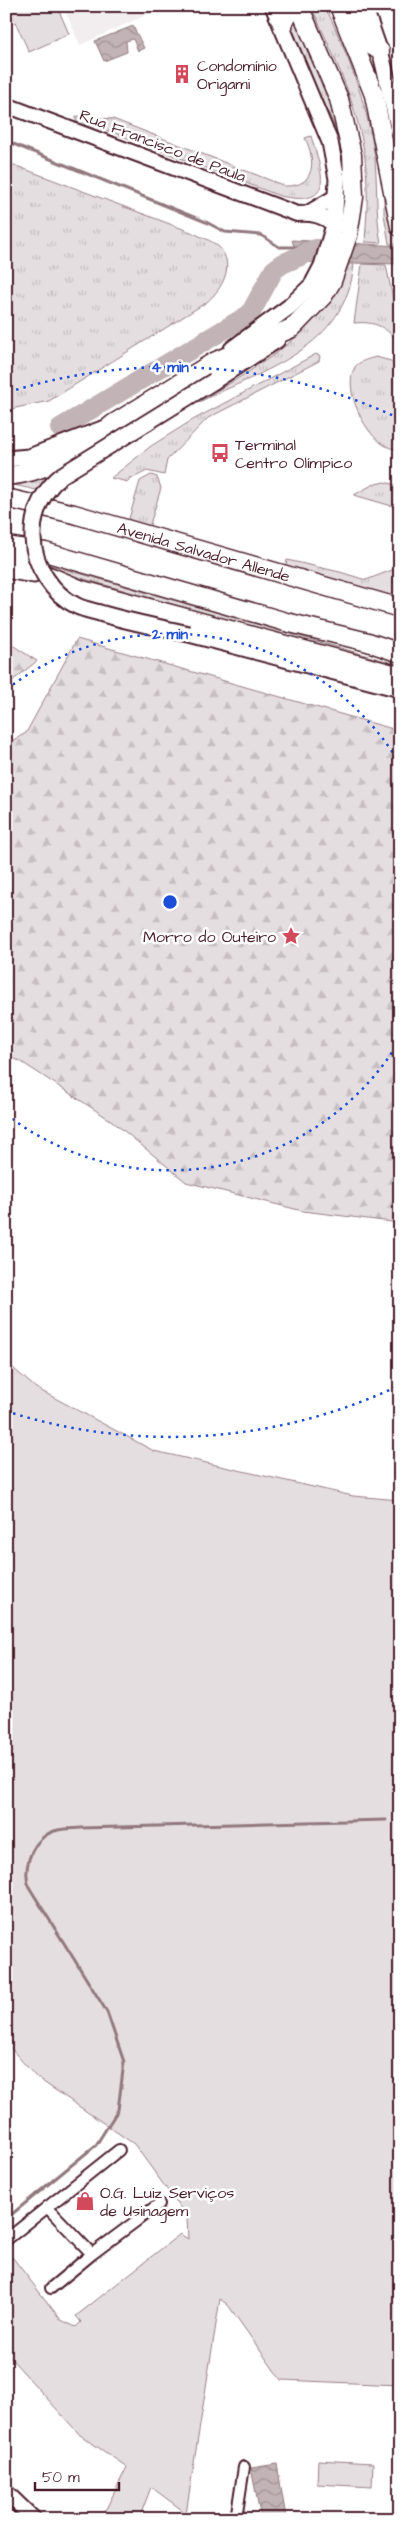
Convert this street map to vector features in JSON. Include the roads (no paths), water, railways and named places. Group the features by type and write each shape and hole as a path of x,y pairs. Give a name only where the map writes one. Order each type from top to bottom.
{"highway":[{"path":"283,27 284,20 295,6"},
{"path":"6,476 36,471 57,462 98,436 112,424 214,362 292,328 323,296 338,232 354,197 352,155 343,112 335,87 299,6"},
{"path":"339,6 374,95 400,227"},
{"path":"353,6 369,44 380,51"},
{"name":"Avenida Salvador Allende","path":"6,498 74,514 400,608"},
{"path":"6,546 45,552 286,622 368,642 400,653"},
{"path":"6,558 82,590 400,676"}],"main road":[{"path":"273,6 330,142 337,179 338,232"},
{"path":"364,6 380,51 400,135"},
{"path":"214,362 300,298 330,267"},
{"path":"292,328 270,346 57,480 42,496 32,532 33,546 39,567 51,585 77,606 400,689"},
{"path":"6,459 29,457 112,424"},
{"path":"6,570 56,579"}],"street":[{"name":"Rua Francisco de Paula","path":"6,105 297,214 308,213 326,218 338,232"},
{"path":"308,213 337,196"},
{"path":"6,2240 119,2150"},
{"path":"51,2288 92,2254 159,2204"},
{"path":"47,2207 92,2254"},
{"path":"236,2519 244,2467"},
{"path":"6,2492 34,2519"}],"water":[{"path":"133,26 144,48 138,51 133,39 126,41 127,52 104,61 95,41"},
{"path":"292,240 400,246 400,264 299,262"},
{"path":"277,2464 286,2517 261,2519 251,2468"}],"waterway":[{"path":"6,141 206,222 225,232 261,235 279,247 298,247"},
{"path":"60,428 250,314 274,270 282,264 316,249 323,250"},
{"path":"6,2219 96,2145 118,2110 124,2062 107,2012 29,1887 27,1880 29,1858 40,1840 54,1831 63,1829 386,1820"}],"place":[{"name":"Condomínio Origami","path":"182,74"},
{"name":"Terminal Centro Olímpico","path":"220,453"},
{"name":"Morro do Outeiro","path":"291,936"},
{"name":"O.G. Luiz Serviços de Usinagem","path":"85,2201"}]}
